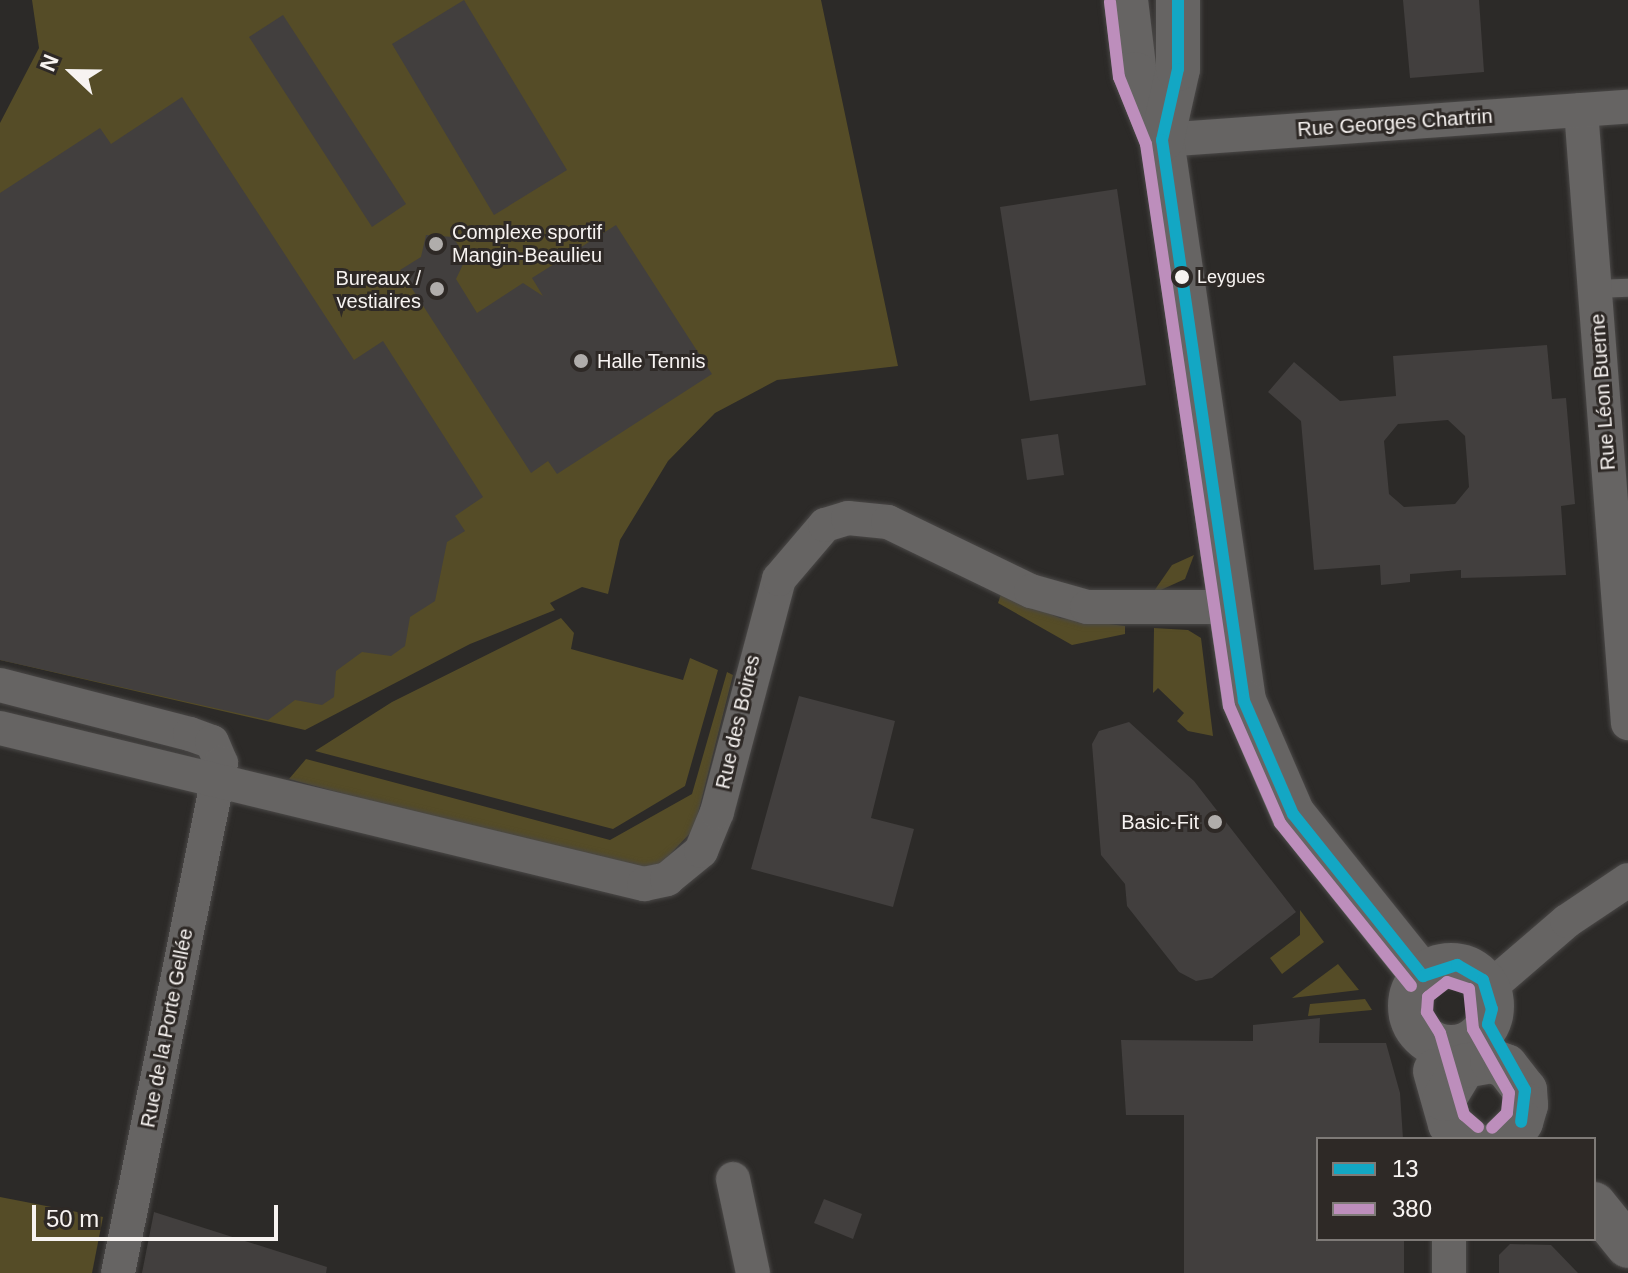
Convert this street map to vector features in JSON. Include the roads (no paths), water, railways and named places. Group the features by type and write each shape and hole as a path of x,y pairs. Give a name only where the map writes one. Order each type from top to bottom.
{"street":[{"path":"1126,0 1135,74 1162,140 1226,607 1244,701 1293,814 1423,976"},
{"path":"1162,140 1178,69 1178,0"},
{"name":"Rue Georges Chartrin","path":"1162,140 1628,107"},
{"name":"Rue Léon Buerne","path":"1581,110 1611,289 1628,723"},
{"name":"Rue des Boires","path":"0,728 216,784 644,884 667,879 701,851 717,812 779,579 825,525 848,518 888,522 1031,591 1087,607 1226,607"},
{"path":"0,685 212,742 221,763 216,784"},
{"name":"Rue de la Porte Gellée","path":"118,1273 216,784"},
{"path":"1425,1039 1453,1047 1479,1036 1488,1006 1567,921 1628,880"},
{"path":"1457,1128 1410,1003 1423,976 1457,965 1472,970 1488,1006 1506,1066 1525,1090 1521,1133"},
{"path":"1457,1128 1464,1066 1492,1061 1506,1066"},
{"path":"733,1179 753,1273"},
{"path":"1596,1206 1628,1246"},
{"path":"1449,1241 1449,1273"}],"place":[{"name":"Complexe sportif Mangin-Beaulieu","path":"436,244"},
{"name":"Leygues","path":"1182,277"},
{"name":"Bureaux / vestiaires","path":"437,289"},
{"name":"Halle Tennis","path":"581,361"},
{"name":"Basic-Fit","path":"1215,822"}]}
